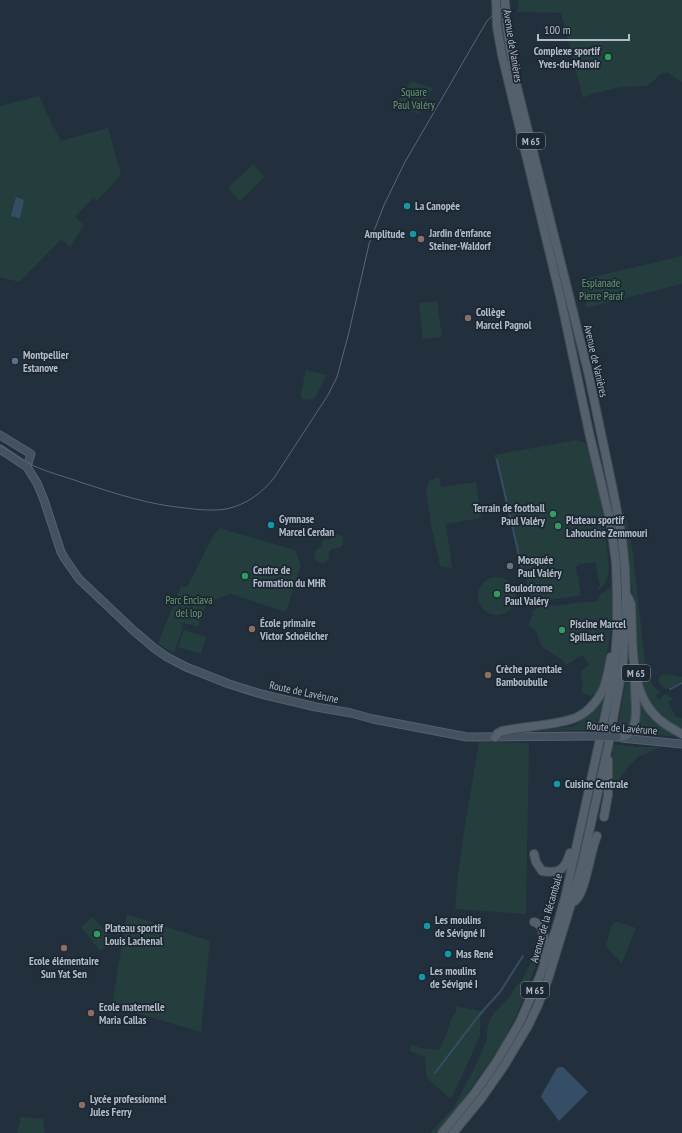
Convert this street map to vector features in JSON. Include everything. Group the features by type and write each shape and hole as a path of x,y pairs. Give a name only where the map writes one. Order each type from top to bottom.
{"main road":[{"name":"Avenue de Vanières","path":"496,0 497,27 502,55 560,294 589,432 610,520 616,563 617,632 614,674 602,730"},
{"name":"Avenue de Vanières","path":"505,0 507,29 515,79 589,376 622,539 626,594 624,664 611,731"},
{"name":"M 65","path":"570,344 580,372 593,424 600,429"},
{"name":"M 65","path":"589,432 596,440 610,490 614,495"},
{"name":"M 65","path":"626,594 631,604 633,656 640,693 652,713 661,722 682,734"},
{"path":"495,737 502,731 573,719 588,710 603,689 617,632"},
{"name":"M 65","path":"617,737 627,735 635,724 634,685 636,673"},
{"name":"Avenue de la Récambale","path":"442,1133 486,1078 516,1029 540,976 565,898 602,730"},
{"name":"Avenue de la Récambale","path":"453,1133 493,1083 528,1026 538,1005 572,904 611,731"},
{"path":"604,817 608,795 608,747"},
{"path":"534,854 536,862 542,871 550,872 560,870 568,862 574,840 581,825"},
{"path":"572,904 578,899 584,884 593,843 597,836"},
{"path":"530,1000 545,944 542,930 538,923 534,922"}],"street":[{"path":"0,435 31,454 27,467"},
{"name":"Route de Lavérune","path":"11,442 3,451 27,467 37,483 61,552 79,579 133,630 167,657 186,667 229,684 260,694 316,707 467,737 594,736 682,744"}],"green space":[{"name":"Complexe sportif Yves-du-Manoir","path":"519,0 682,0 682,82 667,72 661,74 647,86 621,87 591,94 583,98 561,13 517,12"},
{"name":"Square Paul Valéry","path":"411,81 433,88 418,114 396,105"},
{"path":"39,96 61,141 108,128 121,175 97,201 93,198 75,217 84,225 70,247 61,239 19,282 0,277 0,106"},
{"path":"253,164 265,177 240,201 228,188"},
{"name":"Esplanade Pierre Paraf","path":"682,256 682,284 587,308 580,280"},
{"path":"437,301 442,337 423,339 419,303"},
{"path":"306,370 327,375 314,399 304,400 301,398"},
{"name":"Plateau sportif Lahoucine Zemmouri","path":"577,440 586,444 590,451 602,506 609,567 607,578 603,587 597,591 600,585 595,562 580,564 576,567 581,595 532,603 494,455"},
{"path":"439,477 441,487 476,482 481,518 446,524 452,568 440,566 426,491 429,481"},
{"path":"623,511 627,522 633,554 646,671 653,686 660,692 655,695 659,700 665,694 673,699 668,702 676,717 682,718 682,730 670,724 650,706 641,684 633,596 623,524"},
{"name":"Centre de Formation du MHR","path":"219,528 295,550 301,565 287,609 285,612 229,593 228,595 207,603 198,626 182,623 180,627 183,627 174,653 158,643 181,586 187,587 210,542"},
{"path":"337,534 341,535 342,537 342,545 339,548 333,548 329,552 329,558 326,562 319,562 314,556 321,547 323,540 330,540 332,536"},
{"name":"Boulodrome Paul Valéry","path":"493,577 501,577 511,582 515,589 515,603 511,610 501,615 493,615 483,610 481,607 478,600 478,592 483,582 486,580"},
{"path":"612,587 612,622 607,653 599,688 595,694 590,696 583,693 581,689 583,688 581,671 589,665 583,655 566,665 564,661 541,646 536,630 528,626 533,611 542,606 556,606 598,601 600,595"},
{"path":"184,630 206,637 201,654 178,647"},
{"path":"630,655 633,693 631,722 627,729 617,732"},
{"path":"665,674 682,677 682,681 666,689 659,682 660,676"},
{"path":"639,696 681,737 634,733 638,728"},
{"path":"604,697 596,730 539,731 574,726 591,714"},
{"path":"479,742 529,743 526,914 455,909 462,846"},
{"path":"614,744 637,747 661,747 638,757 628,767 612,790"},
{"path":"127,914 210,941 201,1032 112,1006"},
{"name":"Plateau sportif Louis Lachenal","path":"93,917 113,941 100,951 81,927"},
{"path":"614,922 636,928 622,963 606,945"},
{"path":"539,929 541,937 537,962 516,1016 499,1049 457,1108 435,1133 430,1133 454,1107 475,1067 487,1039 487,1031 494,1013 508,999 516,986 523,979 532,961 537,946 537,930"},
{"path":"455,1006 485,1012 480,1018 480,1036 451,1099 427,1078 425,1057 410,1051 411,1044 420,1048 439,1050 452,1017 457,1012"},
{"path":"21,1117 43,1119 45,1133 17,1133"}],"water":[{"path":"16,197 24,200 20,218 11,216"},
{"path":"563,1067 588,1092 559,1121 541,1097 557,1068"}],"waterway":[{"path":"497,460 522,568"},
{"path":"670,689 682,683"},
{"path":"435,1073 480,1014 500,992 523,956"}],"tram line":[{"path":"0,445 21,459 46,471 121,495 173,507 201,510 226,509 240,505 253,498 264,489 274,478 328,395 337,377 369,244 384,205 405,162 487,21 509,0"}],"place":[{"name":"Complexe sportif Yves-du-Manoir","path":"608,57"},
{"name":"La Canopée","path":"407,206"},
{"name":"Amplitude","path":"413,234"},
{"name":"Jardin d'enfance Steiner-Waldorf","path":"421,239"},
{"name":"Collège Marcel Pagnol","path":"468,318"},
{"name":"Montpellier Estanove","path":"15,361"},
{"name":"Terrain de football Paul Valéry","path":"553,514"},
{"name":"Gymnase Marcel Cerdan","path":"271,525"},
{"name":"Plateau sportif Lahoucine Zemmouri","path":"558,526"},
{"name":"Mosquée Paul Valéry","path":"510,566"},
{"name":"Centre de Formation du MHR","path":"245,576"},
{"name":"Boulodrome Paul Valéry","path":"497,594"},
{"name":"École primaire Victor Schoëlcher","path":"252,629"},
{"name":"Piscine Marcel Spillaert","path":"562,630"},
{"name":"Crèche parentale Bamboubulle","path":"488,675"},
{"name":"Cuisine Centrale","path":"557,784"},
{"name":"Les moulins de Sévigné II","path":"427,926"},
{"name":"Plateau sportif Louis Lachenal","path":"97,934"},
{"name":"Ecole élémentaire Sun Yat Sen","path":"64,948"},
{"name":"Mas René","path":"448,954"},
{"name":"Les moulins de Sévigné I","path":"422,977"},
{"name":"Ecole maternelle Maria Callas","path":"91,1013"},
{"name":"Lycée professionnel Jules Ferry","path":"82,1105"}],"park label":[{"name":"Parc Enclava del lop","path":"189,606"}]}
